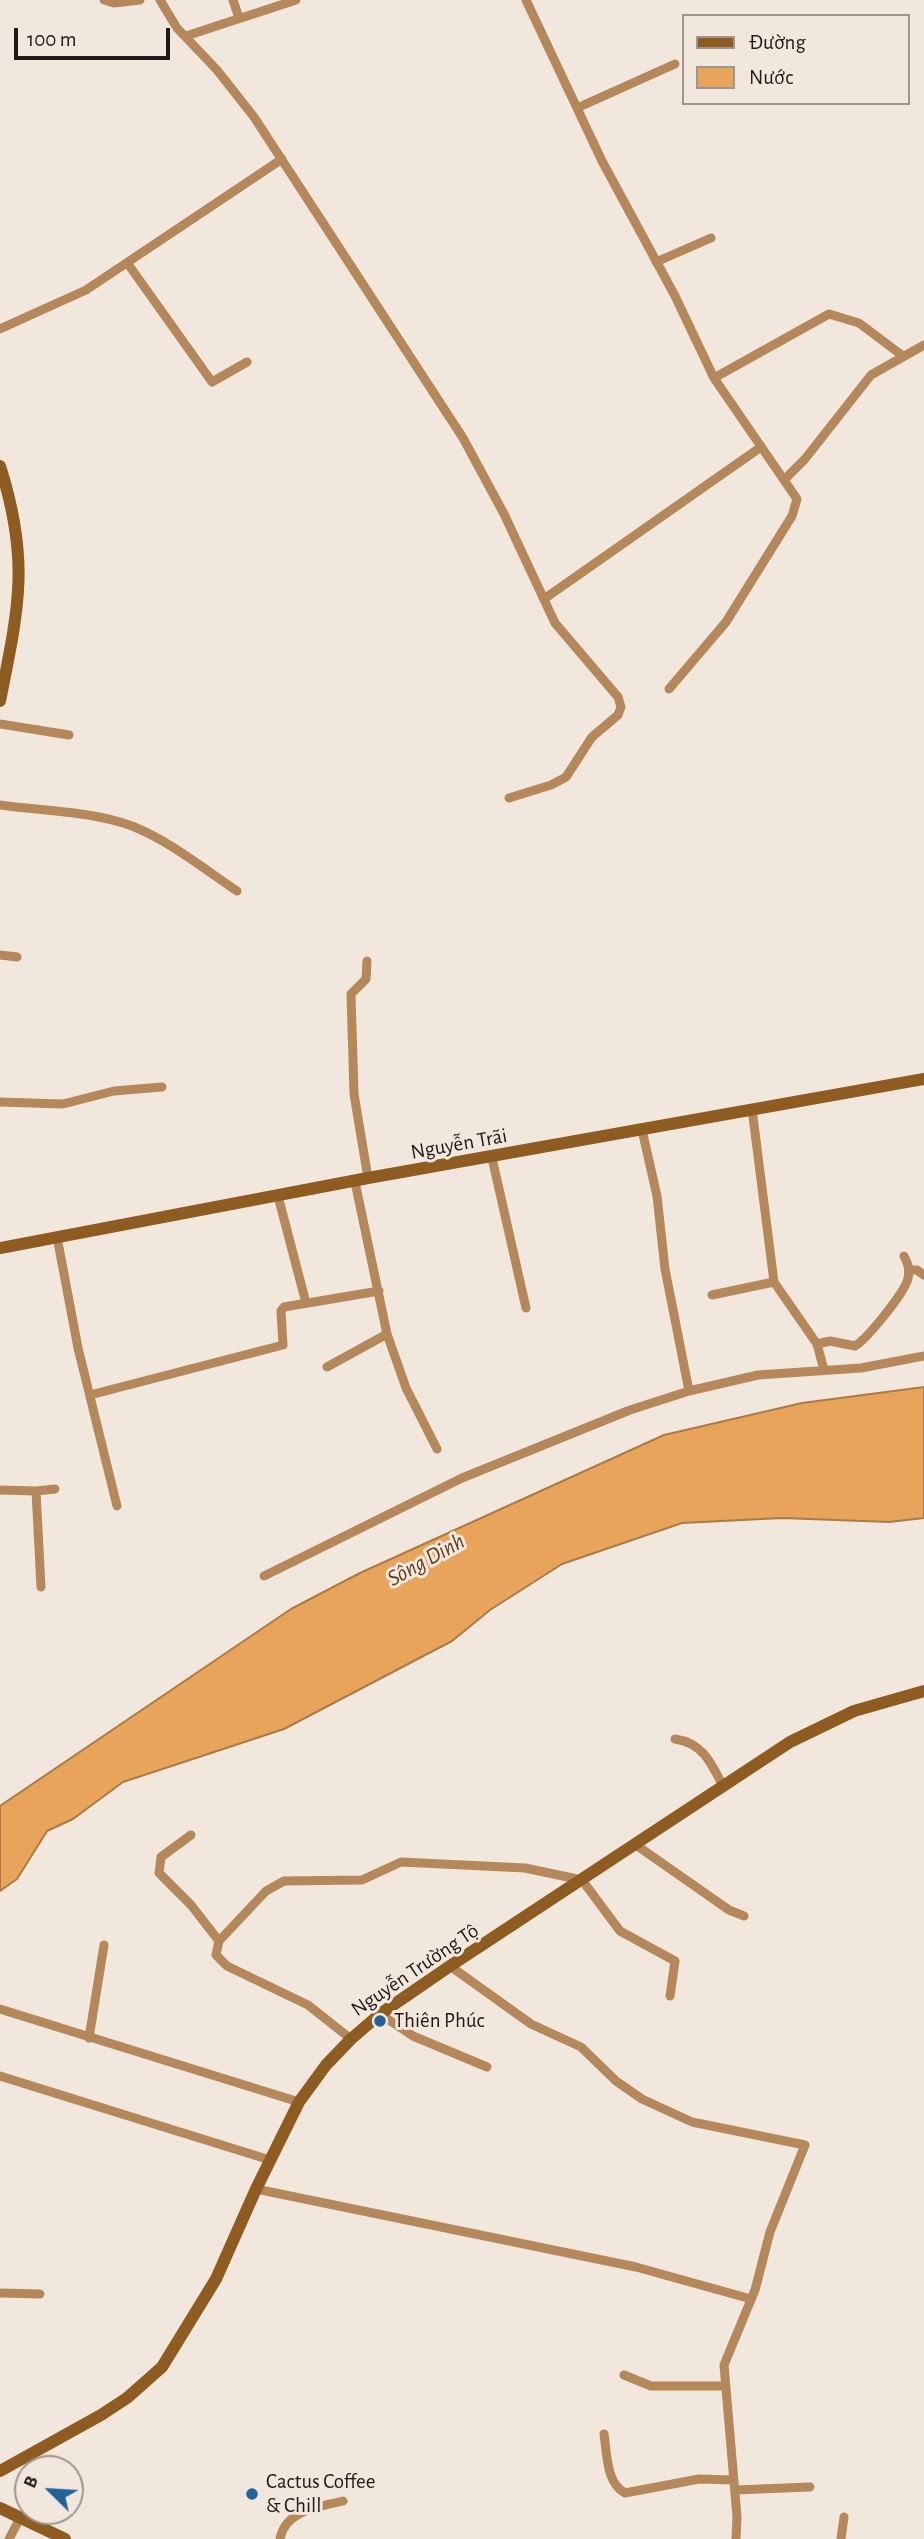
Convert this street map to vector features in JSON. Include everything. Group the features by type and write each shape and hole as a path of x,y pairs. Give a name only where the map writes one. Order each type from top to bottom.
{"main road":[{"path":"0,466 16,519 20,578 18,610 0,701"},
{"name":"Nguyễn Trãi","path":"0,1248 368,1178 924,1079"},
{"name":"Nguyễn Trường Tộ","path":"0,2471 101,2414 134,2392 162,2367 216,2279 299,2102 326,2065 380,2014 723,1786 818,1727 879,1702 924,1691"},
{"path":"35,2525 65,2539"}],"street":[{"path":"104,0 114,3 140,0"},
{"path":"160,0 186,36 237,94 282,159 463,438 562,632 612,687 621,707 615,718 592,737 566,777 551,785 509,797"},
{"path":"233,0 239,18"},
{"path":"186,36 296,0"},
{"path":"526,0 577,108 714,378 797,499 792,516 726,621 669,689"},
{"path":"577,108 675,64"},
{"path":"0,329 86,290 282,159"},
{"path":"656,262 711,238"},
{"path":"128,264 212,382 247,362"},
{"path":"714,378 793,332 830,314 859,323 903,356"},
{"path":"785,479 820,442 865,381 924,345"},
{"path":"544,599 761,447"},
{"path":"0,724 69,735"},
{"path":"0,805 100,818 133,827 168,845 237,891"},
{"path":"0,955 17,957"},
{"path":"367,961 366,978 351,994 354,1094 368,1178"},
{"path":"0,1102 63,1104 114,1091 162,1087"},
{"path":"752,1109 774,1282 817,1344 824,1370"},
{"path":"642,1130 657,1196 665,1269 689,1391"},
{"path":"492,1158 526,1308"},
{"path":"355,1182 387,1334 407,1388 437,1449"},
{"path":"278,1196 306,1303"},
{"path":"57,1237 90,1395 117,1506"},
{"path":"817,1344 831,1341 852,1346 863,1341 905,1287 909,1270 904,1256"},
{"path":"909,1270 917,1270 924,1275"},
{"path":"712,1295 774,1282"},
{"path":"90,1395 283,1345 281,1311 284,1307 379,1291"},
{"path":"327,1367 387,1334"},
{"path":"264,1576 462,1478 596,1422 689,1391 758,1376 861,1368 924,1356"},
{"path":"0,1490 55,1489"},
{"path":"36,1491 41,1587"},
{"path":"675,1739 699,1747 708,1755 723,1786"},
{"path":"191,1835 161,1857 159,1873 191,1905 219,1941"},
{"path":"636,1845 729,1910 744,1916"},
{"path":"351,2039 308,2006 226,1966 216,1955 219,1941 266,1891 284,1881 362,1880 401,1862 525,1868 582,1880 620,1931 675,1961 670,1996"},
{"path":"89,2038 104,1945"},
{"path":"450,1966 531,2024 581,2047 616,2081 642,2099 692,2122 805,2145 770,2232 751,2299 723,2371 734,2485 736,2539"},
{"path":"0,2009 299,2102"},
{"path":"380,2014 413,2036 487,2067"},
{"path":"0,2076 270,2160"},
{"path":"256,2189 636,2267 751,2299"},
{"path":"0,2294 40,2294"},
{"path":"624,2375 651,2386 724,2386"},
{"path":"604,2434 610,2473 615,2485 625,2493 699,2479 734,2485 810,2487"},
{"path":"280,2539 282,2528 295,2515 343,2501"},
{"path":"841,2539 844,2517"}],"water":[{"name":"Sông Dinh","path":"924,1387 924,1518 889,1522 782,1518 682,1523 562,1564 490,1610 452,1641 284,1729 123,1782 73,1819 47,1831 17,1879 0,1891 0,1806 291,1609 360,1573 664,1435 802,1403"}],"place":[{"name":"Thiên Phúc","path":"380,2021"},
{"name":"Cactus Coffee & Chill","path":"252,2494"}]}
